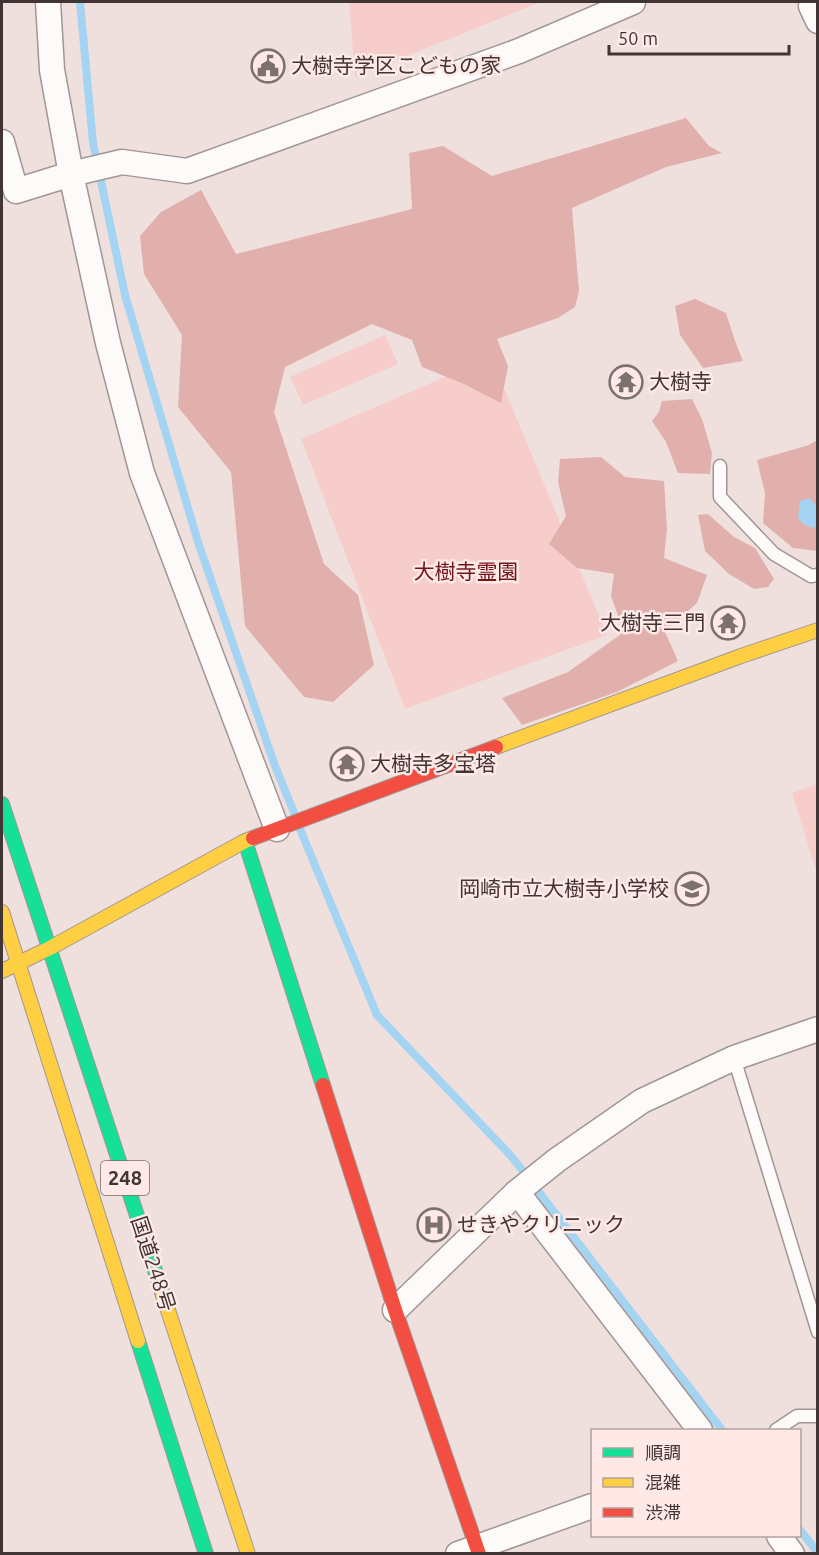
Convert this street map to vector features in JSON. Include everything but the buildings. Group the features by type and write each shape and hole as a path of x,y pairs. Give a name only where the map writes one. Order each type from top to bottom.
{"main road":[{"path":"2,971 50,948 245,841 720,664 818,630"},
{"name":"国道248号","path":"2,804 248,1554"},
{"path":"245,841 471,1551"},
{"name":"国道248号","path":"2,912 206,1554"}],"street":[{"path":"48,2 52,70 71,174 108,342 142,473 277,829"},
{"path":"2,142 16,191 71,174 122,162 187,171 519,51 633,2"},
{"path":"818,3 811,6 818,21"},
{"path":"395,1310 517,1191 642,1101 734,1058 818,1029"},
{"path":"517,1191 698,1429"},
{"path":"471,1551 591,1506"},
{"path":"780,1537 792,1554"}],"lane":[{"path":"720,466 720,496 774,554 811,576 818,575"},
{"path":"734,1058 818,1332"},
{"path":"779,1429 797,1416 818,1416"}],"green space":[{"path":"349,2 541,2 355,77"},
{"path":"385,335 398,364 303,405 290,377"},
{"name":"大樹寺霊園","path":"491,357 607,635 405,709 301,439"},
{"path":"818,784 817,874 792,793"}],"shaded area":[{"path":"686,118 709,146 722,153 666,167 572,208 579,291 575,307 558,318 497,339 508,366 501,403 464,384 422,367 412,340 372,324 285,367 274,412 324,564 358,595 374,665 333,702 304,697 245,626 231,472 178,407 182,335 144,274 140,236 161,212 201,190 236,254 412,209 409,153 443,146 492,176"},
{"path":"695,299 726,313 743,361 703,368 680,335 675,306"},
{"path":"692,399 702,419 712,453 710,474 678,473 666,442 652,421 659,412 662,401"},
{"path":"817,440 817,551 793,548 763,523 765,493 757,460 809,445"},
{"path":"601,457 625,477 664,481 667,529 664,558 707,575 697,603 665,632 678,661 617,692 522,725 502,698 568,672 624,632 611,596 614,574 577,568 549,544 566,516 558,482 560,459"},
{"path":"708,514 734,537 755,548 774,579 768,587 754,589 729,574 705,551 698,515"}],"water":[{"path":"810,498 817,507 817,526 813,528 803,524 798,517 800,501"}],"waterway":[{"path":"80,2 93,143 125,295 198,542 275,766 295,815"},
{"path":"300,829 377,1015 512,1157 721,1429"},
{"path":"801,1531 818,1553"}],"traffic: fast":[{"path":"2,804 163,1295"},
{"path":"245,841 323,1085"},
{"path":"138,1341 206,1554"}],"traffic: slow":[{"path":"496,747 741,656 818,630"},
{"path":"2,971 50,948 253,838"},
{"path":"2,912 138,1341"},
{"path":"163,1295 248,1554"}],"traffic: jam":[{"path":"253,838 496,747"},
{"path":"323,1085 395,1310 479,1554"}],"place":[{"name":"大樹寺学区こどもの家","path":"268,66"},
{"name":"大樹寺","path":"626,382"},
{"name":"大樹寺三門","path":"728,623"},
{"name":"大樹寺多宝塔","path":"347,764"},
{"name":"岡崎市立大樹寺小学校","path":"692,889"},
{"name":"せきやクリニック","path":"434,1225"}]}
